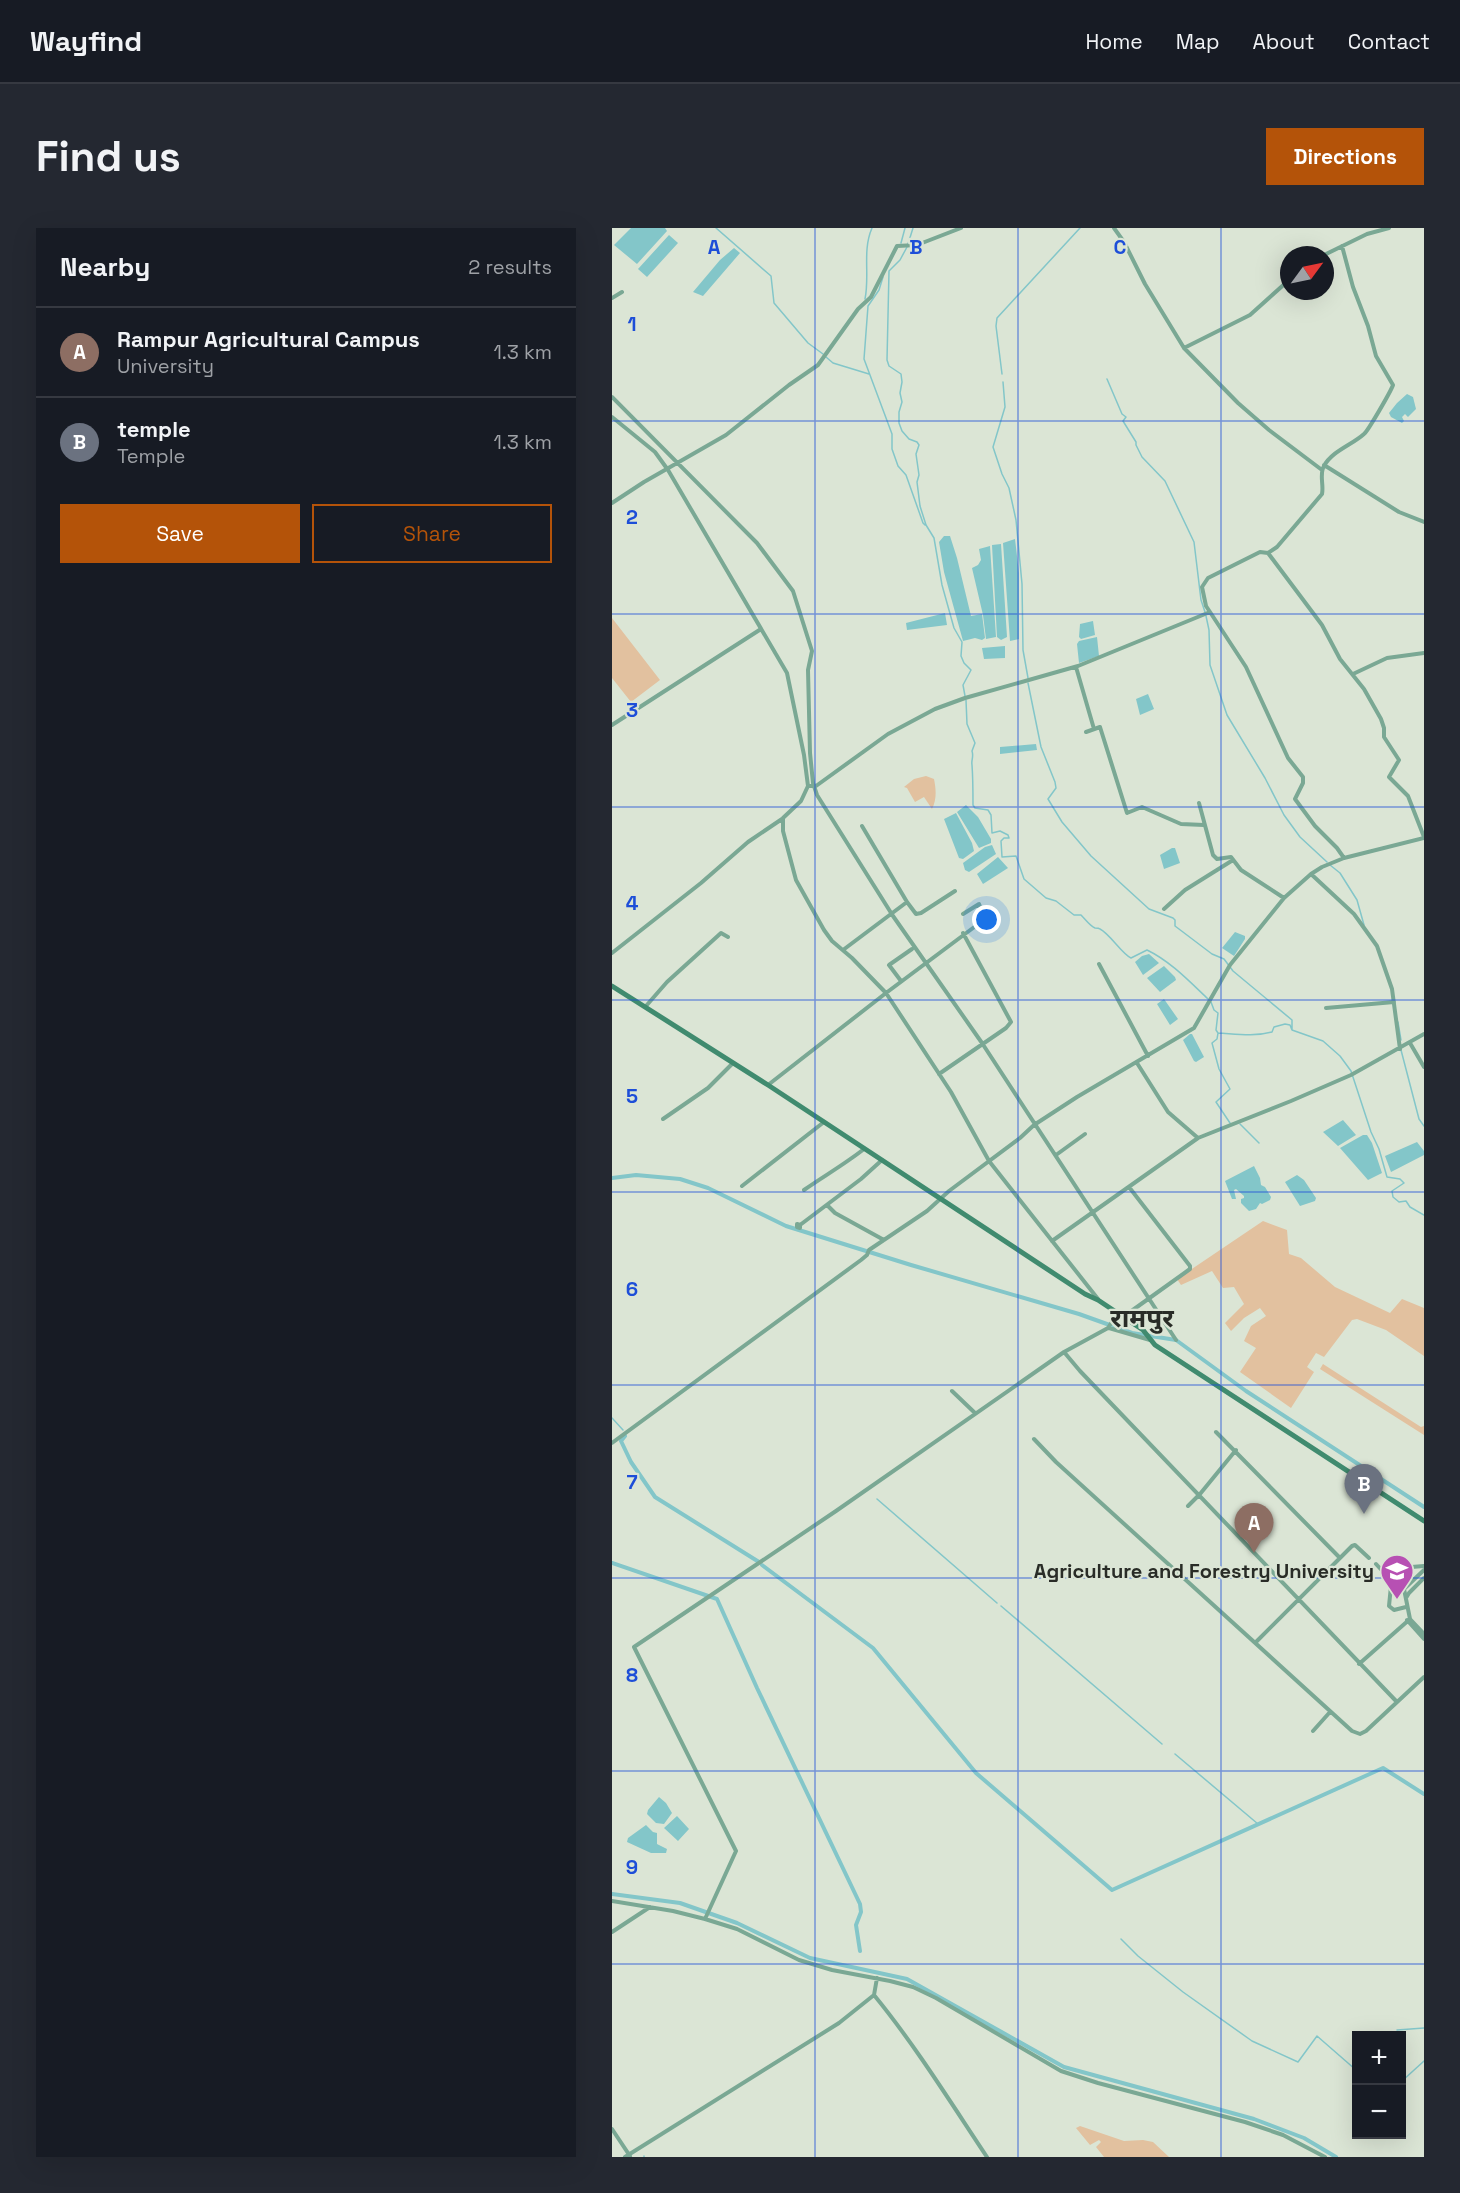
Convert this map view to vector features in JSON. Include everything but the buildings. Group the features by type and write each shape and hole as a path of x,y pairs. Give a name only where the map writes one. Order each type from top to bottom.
{"main road":[{"path":"612,986 768,1085 1085,1294 1098,1300 1143,1330 1165,1352 1424,1521"}],"street":[{"path":"612,503 726,435 818,365 858,309 871,297 897,246 917,245 961,228"},
{"path":"1114,228 1184,348 1238,403 1323,468 1399,512 1424,522"},
{"path":"1334,250 1367,234 1389,228"},
{"path":"1342,246 1376,356 1393,386 1367,433 1333,456 1323,468 1323,494 1277,547 1268,553 1260,552 1208,578 1202,586 1206,606 1246,667 1288,758 1303,777 1304,783 1296,799 1315,826 1344,858"},
{"path":"1184,348 1250,315 1280,287"},
{"path":"612,298 622,292"},
{"path":"612,397 757,543 793,591 812,651 808,670 810,753 813,783 817,795 906,935 982,1043 1176,1340"},
{"path":"612,417 655,452 668,470 787,673 812,786"},
{"path":"612,1443 884,1240 927,1212 1035,1125 1077,1097 1194,1028 1229,967 1284,898 1311,874 1344,858 1424,837 1408,796 1389,777 1399,756 1384,737 1381,719 1353,674 1340,660 1322,625 1268,553"},
{"path":"612,953 701,883 748,842 783,818 801,801 812,786 888,734 936,709 1076,667 1210,612"},
{"path":"612,725 761,629"},
{"path":"1353,674 1387,658 1424,653"},
{"path":"1076,667 1094,729"},
{"path":"1086,732 1101,727 1126,813 1142,807 1181,824 1204,825"},
{"path":"1199,803 1213,855 1218,859 1231,857 1241,870 1284,898"},
{"path":"783,818 783,831 796,880 824,930 886,993 939,1074 989,1161 1098,1300"},
{"path":"861,825 916,914 955,891"},
{"path":"1164,909 1185,890 1233,860"},
{"path":"1311,874 1354,914 1374,941 1392,989 1400,1049"},
{"path":"843,950 907,902"},
{"path":"768,1085 963,933 985,919 979,904 963,914"},
{"path":"646,1006 667,982 721,933 728,937"},
{"path":"939,1074 1011,1022 963,933"},
{"path":"901,981 889,965 912,949"},
{"path":"1099,964 1148,1056"},
{"path":"1326,1008 1394,1002"},
{"path":"1052,1241 1198,1138 1352,1074 1424,1034"},
{"path":"1410,1043 1424,1067"},
{"path":"663,1119 708,1088 733,1063"},
{"path":"1137,1063 1168,1112 1198,1138"},
{"path":"741,1185 824,1122"},
{"path":"1056,1155 1085,1134"},
{"path":"804,1190 844,1165 864,1148"},
{"path":"800,1225 861,1179 882,1160"},
{"path":"706,1915 736,1851 634,1647 1064,1352 1109,1327 1113,1321 1148,1299 1190,1266 1129,1188"},
{"path":"827,1205 835,1213 884,1240"},
{"path":"1109,1327 1150,1339"},
{"path":"1064,1352 1397,1702"},
{"path":"952,1391 975,1413"},
{"path":"1216,1432 1340,1558"},
{"path":"1034,1439 1056,1462 1352,1731 1360,1734 1371,1728 1424,1677"},
{"path":"1188,1506 1236,1450"},
{"path":"1256,1642 1352,1546 1355,1545 1370,1558"},
{"path":"1376,1564 1393,1584 1404,1589"},
{"path":"1388,1577 1399,1568 1424,1566"},
{"path":"1404,1589 1424,1570"},
{"path":"1406,1605 1406,1596 1424,1578"},
{"path":"1393,1584 1389,1606 1394,1610 1406,1605"},
{"path":"1404,1589 1408,1620 1424,1639"},
{"path":"1359,1664 1408,1620"},
{"path":"1408,1620 1424,1634"},
{"path":"1313,1731 1330,1712"},
{"path":"612,1901 706,1915 799,1960 832,1970 913,1987 1061,2071 1245,2122 1282,2135 1325,2157"},
{"path":"612,1932 650,1906"},
{"path":"612,2129 628,2156 839,2023 874,1995 877,1978"},
{"path":"874,1995 903,2030 987,2157"}],"shaded area":[{"path":"612,618 660,680 631,702 612,678"},
{"path":"926,776 934,779 935,783 932,809 924,797 915,802 907,788 904,787 914,779"},
{"path":"1263,1221 1287,1230 1289,1254 1301,1258 1335,1287 1390,1313 1402,1299 1424,1308 1424,1356 1386,1330 1357,1319 1352,1320 1324,1357 1316,1353 1307,1367 1314,1372 1291,1408 1240,1372 1256,1348 1244,1341 1251,1326 1266,1316 1260,1308 1244,1318 1231,1331 1225,1323 1244,1304 1234,1287 1223,1288 1212,1271 1181,1285 1177,1279"},
{"path":"1323,1364 1421,1427 1424,1426 1424,1435 1320,1369"},
{"path":"1080,2126 1124,2141 1153,2142 1169,2157 1104,2157 1096,2147 1101,2142 1099,2140 1090,2145 1076,2128"}],"water":[{"path":"631,228 665,228 667,231 637,264 614,245"},
{"path":"669,235 678,243 647,277 638,269"},
{"path":"734,248 740,253 703,296 693,292 720,260"},
{"path":"1407,394 1413,397 1416,409 1408,417 1405,414 1402,417 1404,421 1402,423 1391,417 1389,413"},
{"path":"944,536 950,536 971,616 982,614 985,638 982,640 975,638 963,641 944,572 939,542"},
{"path":"1015,539 1019,573 1019,639 1010,641 1003,543"},
{"path":"1001,544 1007,637 1001,640 997,637 992,545"},
{"path":"990,546 996,637 986,639 972,568 981,560 979,549"},
{"path":"945,613 947,625 907,630 906,623"},
{"path":"1093,621 1095,635 1081,639 1079,637 1080,624"},
{"path":"1097,637 1099,656 1079,663 1077,644 1079,641"},
{"path":"1005,646 1005,658 984,659 982,648"},
{"path":"1148,694 1154,709 1140,715 1136,699"},
{"path":"1036,744 1037,750 1000,754 1000,747"},
{"path":"966,805 978,817 991,843 979,848 957,812"},
{"path":"956,813 974,851 963,859 959,858 944,819"},
{"path":"992,845 996,854 969,872 965,870 963,863 985,847"},
{"path":"1175,848 1180,863 1164,869 1160,855"},
{"path":"998,857 1008,868 983,884 977,874"},
{"path":"1235,932 1245,936 1245,939 1234,956 1222,948"},
{"path":"1149,954 1159,963 1143,975 1135,962"},
{"path":"1164,966 1176,980 1160,992 1147,978"},
{"path":"1164,999 1178,1019 1170,1025 1157,1004"},
{"path":"1190,1034 1204,1057 1196,1062 1183,1040"},
{"path":"1343,1120 1356,1135 1338,1146 1323,1132"},
{"path":"1367,1135 1372,1143 1382,1173 1368,1180 1340,1148"},
{"path":"1417,1142 1424,1151 1424,1155 1391,1172 1385,1156"},
{"path":"1254,1166 1261,1185 1271,1197 1270,1200 1260,1203 1256,1209 1249,1211 1241,1203 1244,1196 1236,1189 1234,1190 1236,1199 1232,1199 1225,1181"},
{"path":"1297,1175 1304,1180 1316,1198 1315,1201 1300,1206 1285,1182"},
{"path":"659,1797 672,1813 664,1824 656,1823 647,1814"},
{"path":"677,1816 689,1829 678,1841 664,1828"},
{"path":"646,1825 657,1833 657,1844 667,1849 666,1853 651,1853 627,1842 628,1838"}],"waterway":[{"path":"716,228 771,276 774,303 808,343 823,354"},
{"path":"865,299 867,245 872,228"},
{"path":"901,243 905,228"},
{"path":"908,244 913,228"},
{"path":"1002,374 997,318 1080,228"},
{"path":"907,247 900,260 889,271 887,360 889,366 901,374 902,402 899,423 902,431 919,445 916,454 920,506 926,525 934,538 942,585 954,628 962,642 961,656 971,670 963,685 965,696"},
{"path":"883,277 879,290 868,306 864,359 892,434 892,449 898,466 906,475 925,525"},
{"path":"826,357 833,363 869,374"},
{"path":"1107,379 1122,414 1126,417 1123,421 1142,457 1165,481 1194,542 1201,600 1205,612"},
{"path":"1003,382 1005,407 993,447 1009,488 1016,520 1022,584 1023,650 1028,678"},
{"path":"1206,616 1209,630 1210,665 1227,715 1265,778 1284,815 1300,837 1327,862"},
{"path":"1028,683 1041,747 1055,782 1056,788 1048,799 1062,822 1091,856 1149,909 1173,918 1175,926 1212,954 1224,959 1233,971 1292,1020 1292,1030"},
{"path":"966,700 967,724 975,743 972,751 973,805 975,808 988,810 991,815 992,833 1000,831 1008,835 1009,838 1001,841 1002,857 1016,856 1024,879 1046,898 1056,901 1074,915 1081,915 1091,926 1099,928 1127,956 1131,958 1147,950 1179,972 1208,999"},
{"path":"1330,865 1340,873 1357,900 1364,925"},
{"path":"1211,1002 1218,1013 1216,1030 1218,1033 1265,1034 1272,1032 1274,1027 1285,1024 1290,1025 1292,1030 1323,1041 1340,1056 1351,1071 1387,1177 1400,1179 1404,1183 1392,1191 1393,1197 1399,1202 1406,1201 1410,1207 1424,1215"},
{"path":"1398,1022 1401,1040"},
{"path":"1218,1033 1217,1039 1212,1043 1219,1069 1230,1089 1216,1102 1230,1123"},
{"path":"1401,1050 1419,1119 1424,1126"},
{"path":"1240,1124 1259,1143"},
{"path":"612,1178 636,1175 680,1179 708,1188 786,1226 1079,1314 1132,1333 1176,1340 1246,1391 1424,1507"},
{"path":"612,1418 623,1430"},
{"path":"625,1436 621,1441 631,1462 655,1497 759,1562"},
{"path":"877,1499 997,1603"},
{"path":"612,1563 717,1599 860,1904 861,1912 856,1925 860,1951"},
{"path":"762,1565 873,1648 976,1773 1112,1890 1383,1768 1424,1794"},
{"path":"1001,1606 1162,1744"},
{"path":"1175,1754 1258,1824"},
{"path":"612,1894 680,1903 737,1923 810,1958 907,1979 1064,2067 1254,2119 1304,2138 1336,2157"},
{"path":"1121,1939 1138,1956 1183,1992 1252,2041 1298,2062 1317,2036 1352,2067"},
{"path":"1397,2030 1424,2028"},
{"path":"1406,2077 1424,2061"}],"place":[{"name":"temple","path":"1364,1514"},
{"name":"Rampur Agricultural Campus","path":"1254,1553"},
{"name":"Agriculture and Forestry University","path":"1397,1600"}],"district":[{"name":"रामपुर","path":"1142,1318"}]}
